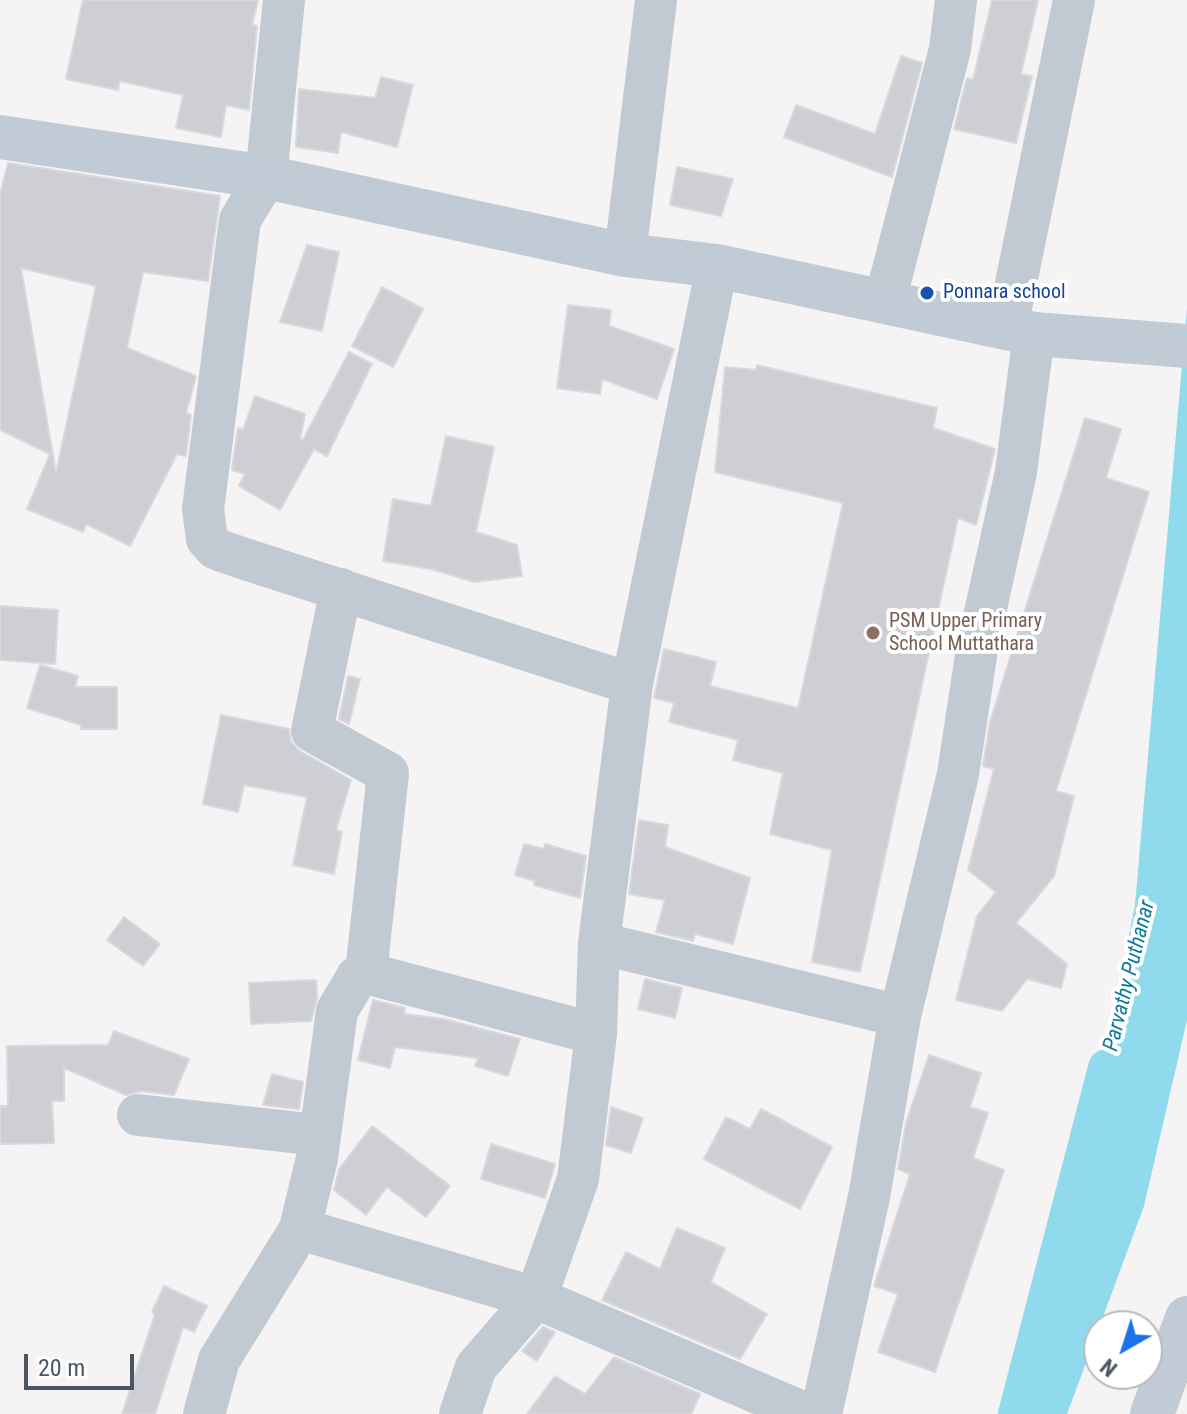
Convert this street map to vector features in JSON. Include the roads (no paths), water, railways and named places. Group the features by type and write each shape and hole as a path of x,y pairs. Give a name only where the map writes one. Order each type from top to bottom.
{"main road":[{"path":"0,137 266,177 625,255 717,266 1020,330 1187,346"},
{"path":"1152,1414 1187,1318"}],"street":[{"path":"284,0 266,177 240,220 203,509 207,539 216,549 632,684"},
{"path":"625,255 656,0"},
{"path":"885,301 950,49 956,0"},
{"path":"821,1414 869,1197 900,1016 958,774 977,649 1016,472 1020,330 1074,0"},
{"path":"460,1414 476,1367 536,1298 578,1179 596,1034 599,943 632,684 717,266"},
{"path":"341,589 312,731 388,773 366,973"},
{"path":"599,943 900,1016"},
{"path":"204,1414 219,1360 300,1229 332,1064 337,1011 357,977 366,973 596,1034"},
{"path":"138,1115 318,1135"},
{"path":"300,1229 536,1298 807,1414"}],"water":[{"path":"1187,308 1187,1020 1144,1206 1106,1310 1083,1310 1083,1371 1067,1414 1024,1414 1059,1293 1135,905"}],"waterway":[{"name":"Parvathy Puthanar","path":"1017,1414 1107,1068"}],"place":[{"name":"Ponnara school","path":"927,293"},
{"name":"PSM Upper Primary School Muttathara","path":"873,633"}]}
